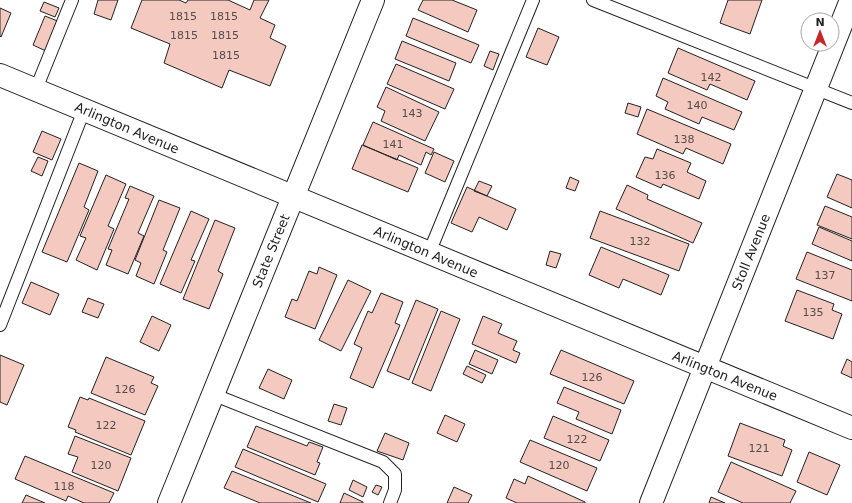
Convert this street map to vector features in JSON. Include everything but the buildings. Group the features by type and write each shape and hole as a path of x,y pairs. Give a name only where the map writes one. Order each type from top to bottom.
{"street":[{"name":"State Street","path":"169,503 373,0"},
{"name":"Stoll Avenue","path":"651,503 851,0"},
{"name":"Arlington Avenue","path":"0,75 676,357 705,367 852,428"}],"lane":[{"path":"36,89 72,0"},
{"path":"429,253 533,0"},
{"path":"593,0 852,103"},
{"path":"0,325 84,110"},
{"path":"212,394 383,462 395,474 395,490 390,503"}]}
